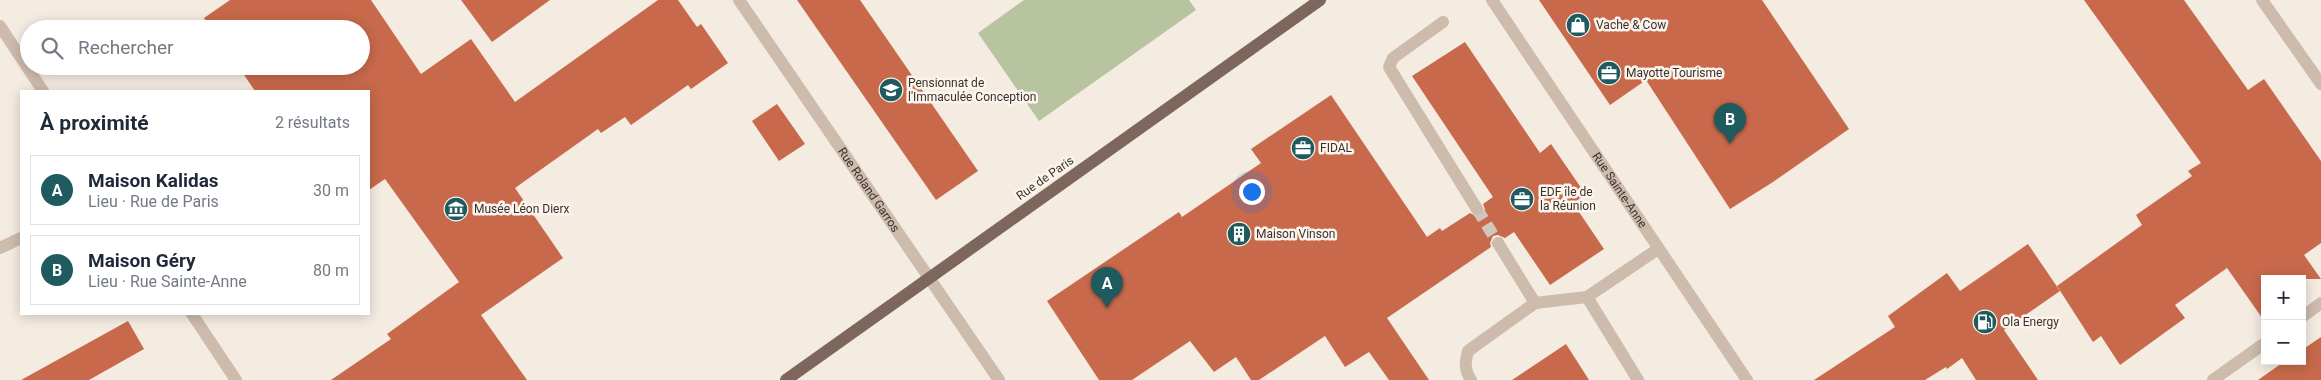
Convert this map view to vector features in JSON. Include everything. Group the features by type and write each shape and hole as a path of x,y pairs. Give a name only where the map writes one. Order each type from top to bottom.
{"main road":[{"name":"Rue de Paris","path":"786,380 1320,0"}],"street":[{"name":"Rue Roland Garros","path":"739,0 999,380"},
{"name":"Rue Sainte-Anne","path":"1492,0 1747,380"},
{"path":"2262,0 2321,84"},
{"path":"1444,22 1393,58 1389,67 1476,209"},
{"path":"0,26 20,56"},
{"path":"32,75 42,90"},
{"path":"0,248 20,238"},
{"path":"1498,243 1535,303"},
{"path":"1471,380 1467,374 1465,362 1468,350 1535,303 1587,297 1658,249"},
{"path":"1587,297 1638,380"},
{"path":"2306,314 2321,303"},
{"path":"193,315 236,380"},
{"path":"2213,380 2261,346"}],"green space":[{"path":"1024,0 1189,0 1196,10 1039,121 978,33"}],"building":[{"path":"230,0 371,0 421,74 471,39 515,102 658,0 678,0 697,27 701,24 728,63 691,89 688,85 631,125 625,117 601,133 598,129 515,188 563,258 481,315 527,380 331,380 391,339 387,334 459,282 385,179 370,189 370,90 254,90 244,75 370,75 370,20 205,20 204,18"},
{"path":"461,0 550,0 492,42"},
{"name":"Pensionnat de l'Immaculée Conception","path":"797,0 860,0 978,171 936,200"},
{"path":"1539,0 1762,0 1849,129 1773,182 1730,209 1646,80 1610,105"},
{"path":"2084,0 2184,0 2248,90 2264,79 2321,161 2321,243 2304,255 2321,279 2306,279 2306,275 2261,275 2261,316 2227,268 2175,305 2185,318 2120,365 2101,336 2093,342 2057,286 2142,225 2136,215 2192,176 2188,171 2201,163"},
{"path":"1465,42 1540,153 1551,144 1586,195 1573,203 1604,249 1550,285 1514,232 1505,238 1498,235 1493,236 1490,243 1491,247 1387,318 1429,380 1389,380 1369,352 1345,367 1325,336 1259,380 1251,380 1236,357 1214,372 1190,341 1132,380 1099,380 1047,301 1179,212 1182,217 1261,163 1251,149 1331,95 1427,237 1440,228 1442,231 1470,213 1477,217 1482,216 1485,209 1483,204 1493,197 1412,76"},
{"path":"777,104 805,144 779,161 752,121"},
{"path":"2028,244 2060,291 2004,330 2038,380 1976,380 1962,358 1947,369 1946,367 1925,380 1814,380 1895,327 1888,316 1947,273 1960,291"},
{"path":"128,321 144,349 89,380 21,380"},
{"path":"2321,337 2321,380 2258,380 2279,365 2306,365 2306,347"},
{"path":"1566,344 1589,380 1512,380"}],"tunnel":[{"path":"1477,209 1498,243"}],"place":[{"name":"Vache & Cow","path":"1578,25"},
{"name":"Mayotte Tourisme","path":"1609,73"},
{"name":"Pensionnat de l'Immaculée Conception","path":"891,90"},
{"name":"Maison Géry","path":"1730,144"},
{"name":"FIDAL","path":"1303,148"},
{"name":"EDF île de la Réunion","path":"1522,199"},
{"name":"Musée Léon Dierx","path":"456,209"},
{"name":"Maison Vinson","path":"1239,234"},
{"name":"Maison Kalidas","path":"1107,308"},
{"name":"Ola Energy","path":"1985,322"}]}
